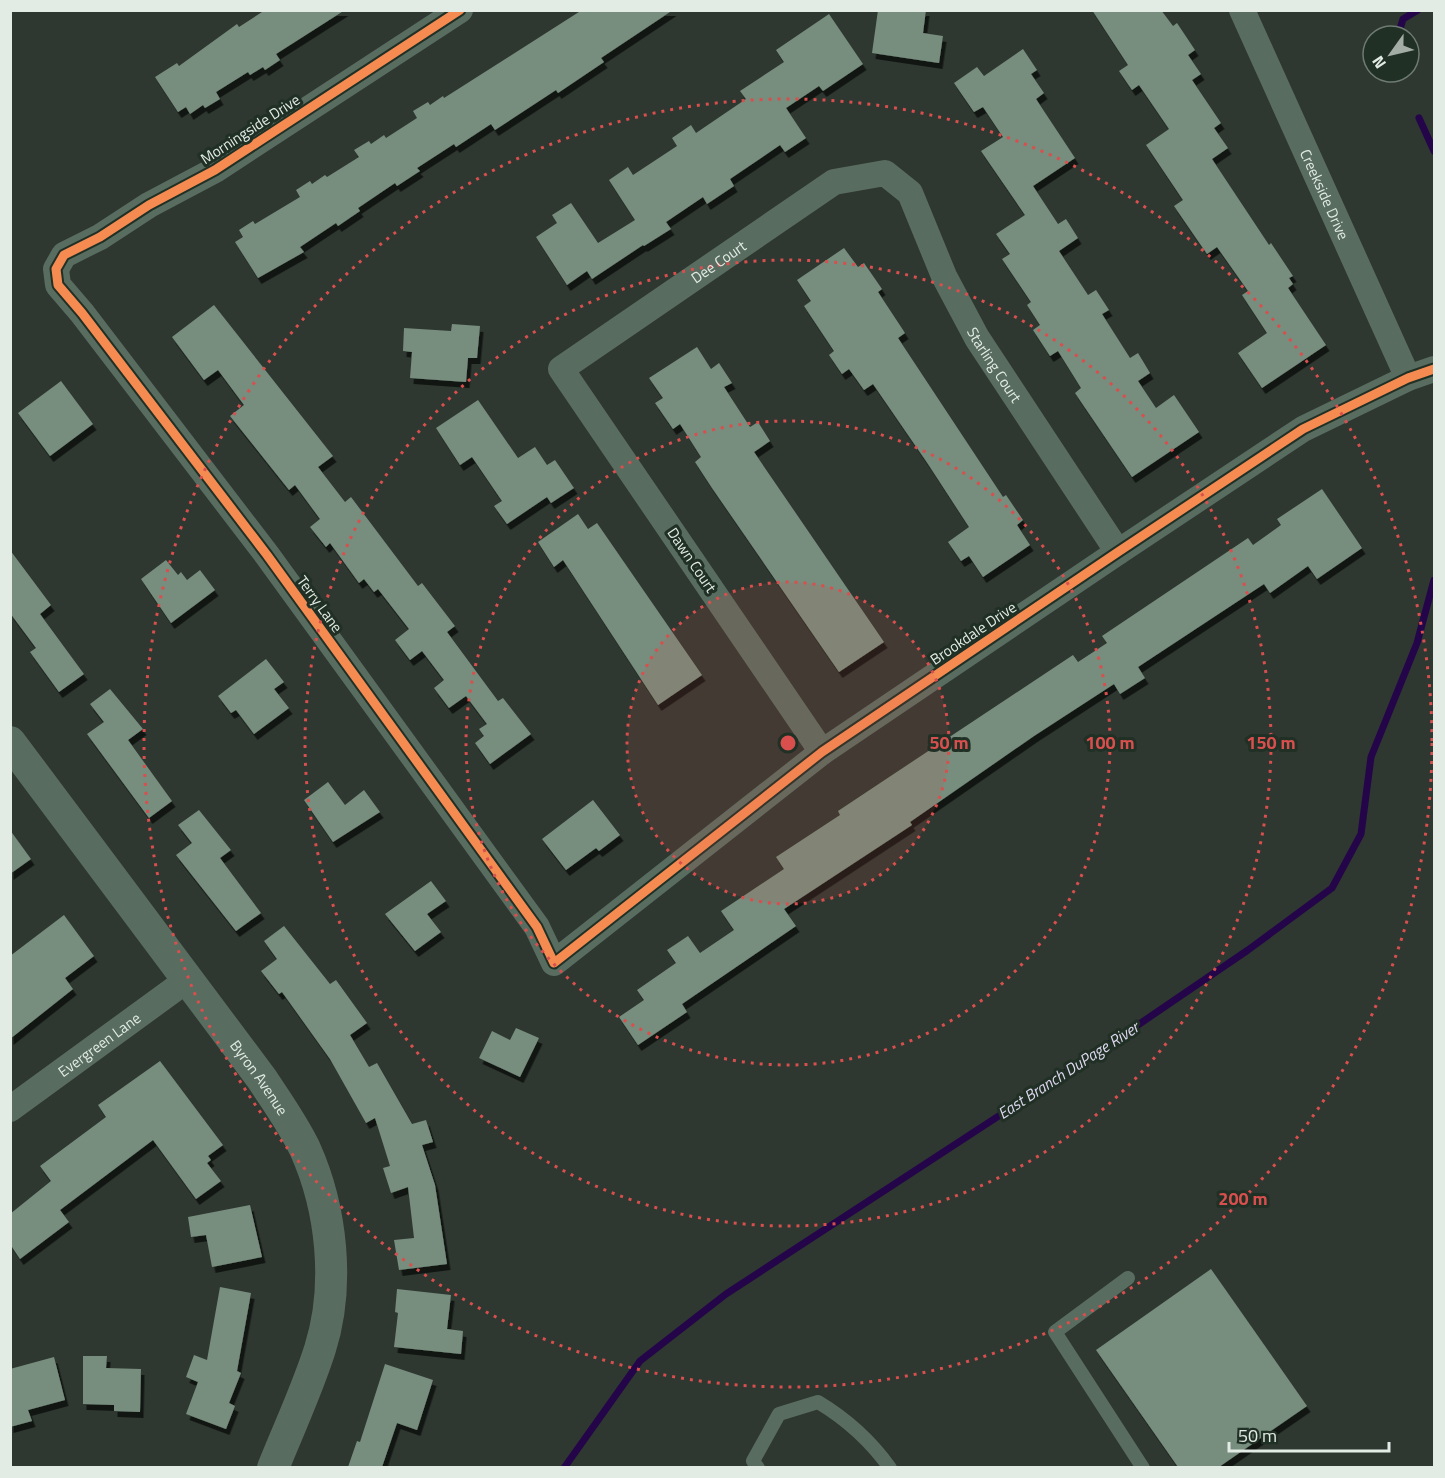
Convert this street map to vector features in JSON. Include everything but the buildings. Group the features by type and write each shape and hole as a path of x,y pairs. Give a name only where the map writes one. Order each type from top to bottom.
{"street":[{"name":"Morningside Drive","path":"56,269 64,255 100,237 149,205 215,170 460,10"},
{"name":"Creekside Drive","path":"1242,10 1408,378"},
{"name":"Dee Court","path":"561,369 834,182 885,173"},
{"name":"Starling Court","path":"885,173 910,193 944,276 977,338 1118,552"},
{"name":"Terry Lane","path":"56,269 58,285 66,297 82,313 267,555 537,927 555,963"},
{"name":"Dawn Court","path":"561,369 822,752"},
{"name":"Brookdale Drive","path":"555,963 822,752 1303,429 1408,378 1434,369"},
{"name":"Byron Avenue","path":"10,742 288,1118 305,1149 326,1213 330,1282 323,1336 306,1388 273,1467"},
{"name":"Evergreen Lane","path":"10,1109 187,980"}],"lane":[{"path":"1128,1278 1055,1332 1143,1467"},
{"path":"758,1467 753,1461 778,1414 819,1402 842,1416 873,1444 890,1467"}],"waterway":[{"name":"East Branch DuPage River","path":"1402,24 1403,19 1418,10"},
{"name":"East Branch DuPage River","path":"1419,118 1434,151"},
{"name":"East Branch DuPage River","path":"564,1468 640,1361 726,1294 1132,1029 1248,950 1332,888 1361,834 1371,757 1417,643 1434,580"}],"cycle path":[{"path":"460,10 215,170 149,205 100,237 64,255 56,269 58,285 82,313 267,555 537,927 554,963 822,752 1118,552 1303,429 1408,378 1434,369"}]}
